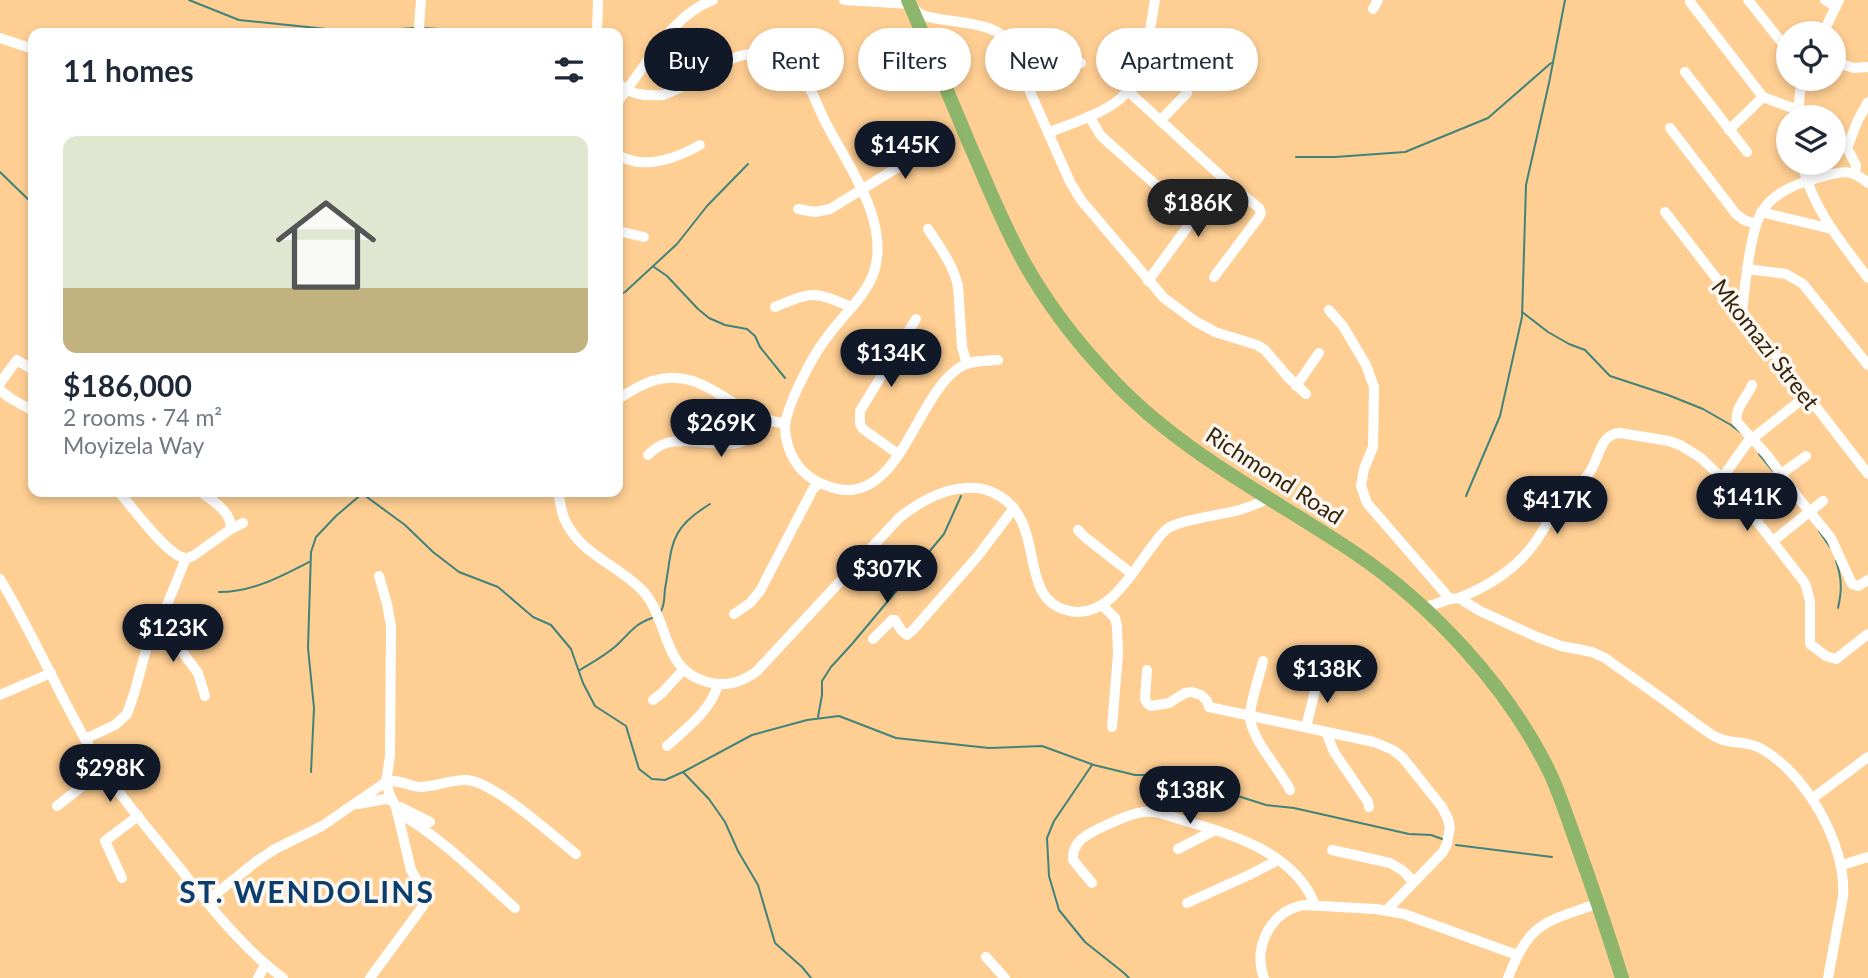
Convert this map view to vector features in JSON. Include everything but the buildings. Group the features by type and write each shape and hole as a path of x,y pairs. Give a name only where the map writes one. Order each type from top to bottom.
{"highway":[{"name":"Richmond Road","path":"909,2 1003,222 1047,298 1090,355 1165,430 1391,579 1460,644 1493,684 1528,733 1549,773 1599,903 1622,978"}],"street":[{"path":"419,28 421,0"},
{"path":"597,28 598,0"},
{"path":"623,94 676,25 690,12 713,0"},
{"path":"844,0 909,2 920,14 988,28"},
{"path":"1150,28 1155,0"},
{"path":"1748,0 1776,35"},
{"path":"1825,0 1837,3 1829,21"},
{"path":"1690,2 1763,97 1780,105"},
{"path":"0,38 28,48"},
{"path":"623,87 653,96 663,95 743,55 766,54 784,60 797,70 809,87 828,127 863,188 878,252 874,272 817,353 795,395 785,424 786,440 793,458 807,475 819,483 846,490 869,485 887,469 952,373 967,364 998,360"},
{"path":"1846,66 1854,68 1867,64"},
{"path":"1685,72 1747,152"},
{"path":"1030,91 1062,165 1081,200 1147,281 1164,298 1204,326 1265,350 1306,394"},
{"path":"1048,132 1089,116 1128,92 1161,120 1259,208 1261,213 1214,277"},
{"path":"1161,120 1187,93"},
{"path":"1729,130 1763,97"},
{"path":"1855,174 1856,165 1847,148 1868,102"},
{"path":"1089,116 1101,136 1194,219"},
{"path":"1670,128 1736,214 1756,224"},
{"path":"623,158 639,163 666,160 700,145"},
{"path":"798,209 815,212 827,210 908,161 920,146"},
{"path":"1742,311 1756,224 1761,212 1772,200 1796,184 1843,172 1855,174 1868,183"},
{"path":"1805,175 1821,212 1868,278"},
{"path":"1147,281 1223,178"},
{"name":"Mkomazi Street","path":"1665,212 1868,474"},
{"path":"1761,212 1832,229"},
{"path":"928,229 956,277 962,347 967,364"},
{"path":"623,232 644,237"},
{"path":"1747,269 1786,274 1803,284 1868,365"},
{"path":"775,307 800,296 815,293 851,307"},
{"path":"1329,310 1343,326 1366,365 1374,387 1373,447 1362,477 1367,503 1455,598 1537,637 1605,658 1717,738 1748,743 1768,753 1813,798 1842,865 1844,885 1828,978"},
{"path":"898,454 863,429 860,424 860,411 916,319"},
{"path":"1296,386 1320,353"},
{"path":"0,383 17,360 28,367"},
{"path":"623,396 642,384 655,380 683,379 706,385 746,411 764,419 785,424"},
{"path":"1752,385 1736,418 1740,425 1831,538 1852,584 1858,586 1868,580"},
{"path":"0,390 28,408"},
{"path":"1722,478 1753,438 1806,396"},
{"path":"648,455 664,443 674,441 738,444 752,435 764,419"},
{"path":"1424,608 1479,590 1517,563 1535,543 1561,503 1592,469 1610,434 1620,433 1680,445 1701,458 1722,478 1800,575 1808,591 1810,644 1826,656 1836,659 1868,634"},
{"path":"1781,474 1806,456"},
{"path":"734,614 760,592 813,489 819,483"},
{"path":"559,497 564,518 585,548 629,580 650,600 671,653 683,670 700,680 718,685 739,682 757,671 899,518 918,504 951,490 973,487 990,491 1014,508 1026,528 1039,587 1045,598 1065,610 1075,612 1087,612 1102,605 1132,574 1167,528 1239,510 1268,499"},
{"path":"123,497 166,546 186,558 243,523"},
{"path":"207,497 228,516 231,529"},
{"path":"1773,541 1823,501"},
{"path":"873,639 892,620 895,620 907,635 913,630 977,557 1014,508"},
{"path":"1078,530 1132,574"},
{"path":"85,739 115,725 127,714 148,643 186,558"},
{"path":"370,978 427,897 411,870 386,782 390,756 391,626 379,576"},
{"path":"0,579 103,770 235,936 282,978"},
{"path":"1102,605 1115,618 1117,626 1118,654 1112,727"},
{"path":"158,623 198,673 205,696"},
{"path":"1263,660 1250,716 1256,736 1290,790"},
{"path":"653,700 683,670"},
{"path":"1147,670 1145,699 1149,706 1163,705 1192,692 1201,695 1209,707 1374,742 1393,750 1403,758 1442,807 1450,827 1443,852 1387,910"},
{"path":"0,695 51,673"},
{"path":"1306,727 1319,675"},
{"path":"667,746 708,706 718,685"},
{"path":"1326,732 1334,752 1369,807"},
{"path":"1813,798 1868,757"},
{"path":"57,806 103,770"},
{"path":"207,901 275,849 314,831 386,782 396,780 423,787 451,781 477,781 499,792 576,854"},
{"path":"357,804 385,799 466,864 515,908"},
{"path":"395,806 430,822"},
{"path":"1092,883 1073,860 1074,847 1079,840 1131,814 1154,812 1215,830 1261,849 1304,882 1315,905"},
{"path":"122,878 105,841 138,816"},
{"path":"1178,849 1215,830"},
{"path":"1332,850 1390,863 1413,881"},
{"path":"1842,865 1868,858"},
{"path":"1188,903 1278,860"},
{"path":"1508,978 1517,955 1531,934 1542,924 1599,903"},
{"path":"1264,978 1260,967 1262,947 1272,924 1295,906 1387,910 1517,955"},
{"path":"986,957 1005,978"},
{"path":"258,978 265,965"}],"waterway":[{"path":"189,0 239,20 317,28"},
{"path":"1466,496 1500,416 1522,317 1526,185 1565,0"},
{"path":"1296,157 1405,152 1488,118 1551,63"},
{"path":"623,293 677,244 707,206 748,164"},
{"path":"0,172 28,199"},
{"path":"654,267 667,276 709,318 725,325 747,329 785,378"},
{"path":"1522,312 1548,332 1585,350 1610,376 1703,409 1740,432"},
{"path":"1759,454 1773,471"},
{"path":"818,717 822,681 831,667 944,534 961,496"},
{"path":"311,772 314,708 308,648 311,552 316,537 358,497"},
{"path":"367,497 405,525 459,572 498,587 533,617 551,625 571,649 583,683 595,706 626,726 639,769 652,779 665,780 683,772 709,799 725,822 758,885 775,943 811,978"},
{"path":"661,611 674,540 686,522 710,504"},
{"path":"1819,531 1830,547"},
{"path":"1836,561 1841,584 1838,608"},
{"path":"219,592 254,586 309,562"},
{"path":"580,670 613,649 636,626 652,618"},
{"path":"683,772 752,735 807,720 839,716 896,738 989,748 1042,746 1094,765 1135,775 1172,775 1266,805 1294,808 1445,840"},
{"path":"1092,765 1054,821 1047,838 1049,876 1059,910 1085,942 1129,978"},
{"path":"1456,845 1552,857"}],"district":[{"name":"ST. WENDOLINS","path":"307,891"}]}
